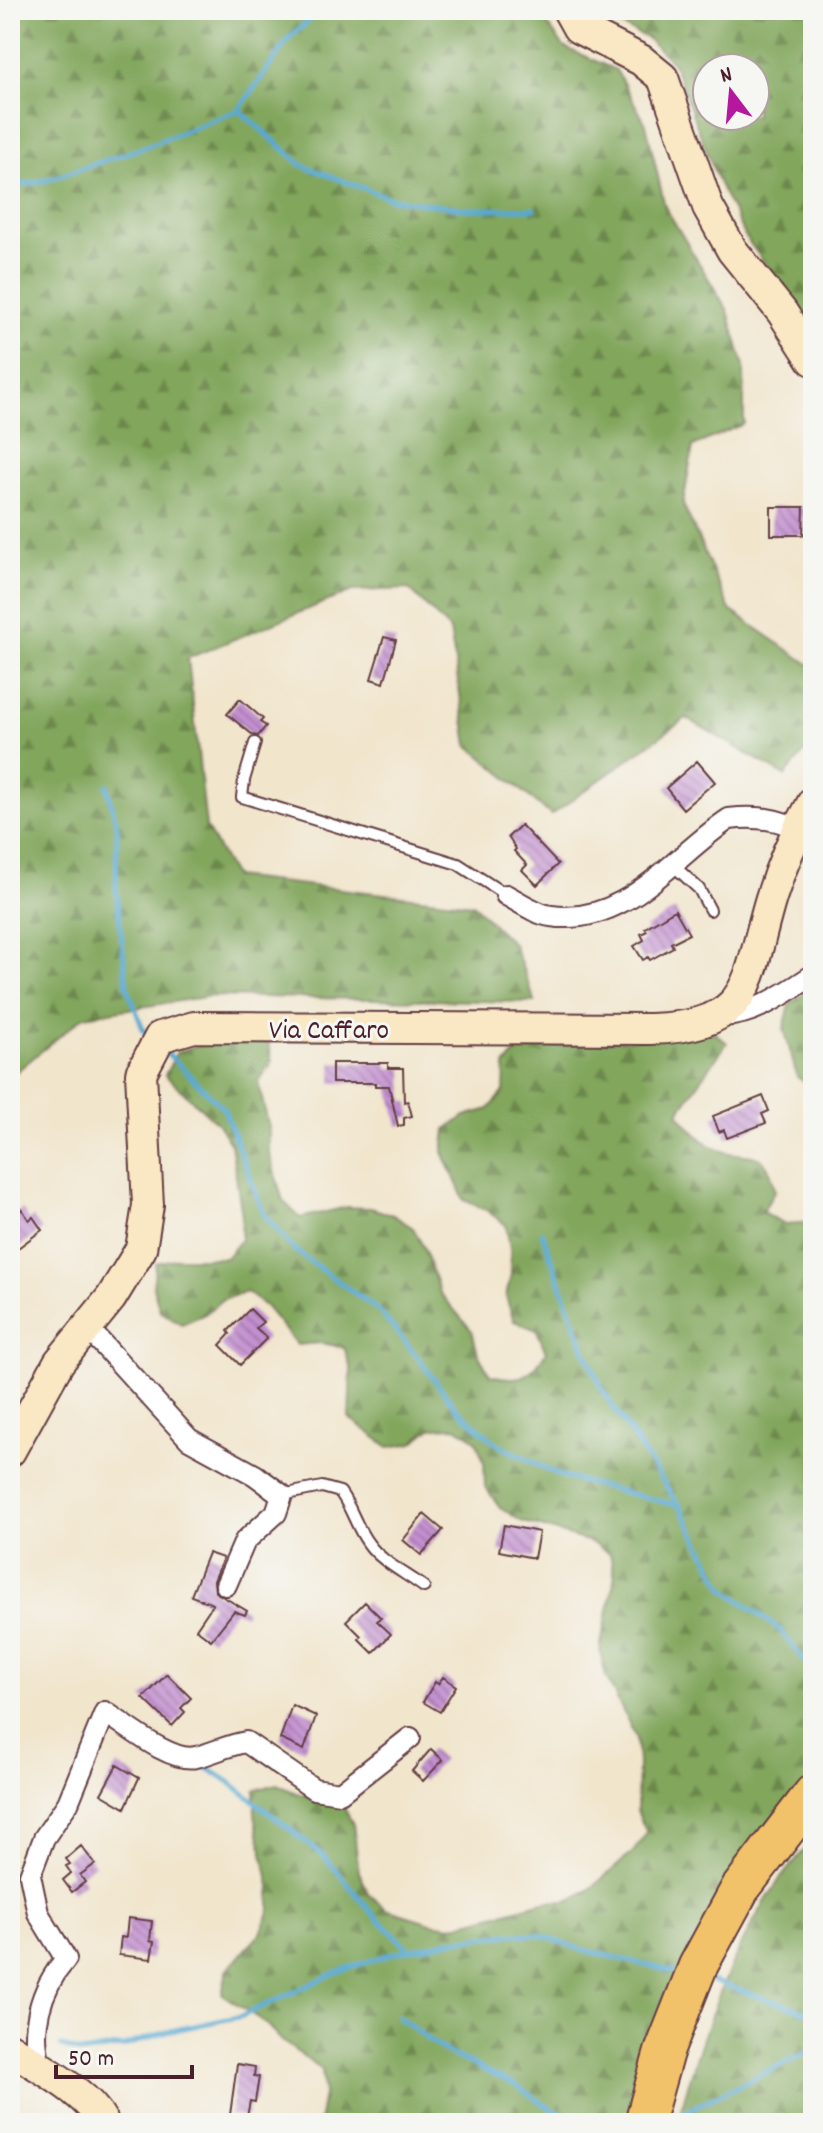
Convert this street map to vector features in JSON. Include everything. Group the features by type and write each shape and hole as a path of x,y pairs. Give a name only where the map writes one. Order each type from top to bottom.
{"highway":[{"path":"644,2123 664,2052 698,1966 740,1889 813,1794"}],"street":[{"path":"568,10 578,28 641,60 663,78 708,207 732,250 782,312 813,360"},
{"name":"Via Caffaro","path":"10,1451 59,1362 111,1298 141,1249 148,1205 141,1073 160,1037 194,1027 681,1028 709,1020 730,1007 743,991 755,965 771,897 798,829 813,802"},
{"path":"506,895 549,916 592,915 632,896 729,819 773,820 798,829"},
{"path":"716,1014 726,1017 748,1013 813,975"},
{"path":"87,1327 189,1439 255,1475 282,1495 276,1513 245,1541 226,1585"},
{"path":"42,2069 36,2053 34,2029 52,1975 66,1959 38,1913 30,1875 44,1838 68,1803 105,1712 167,1753 194,1759 226,1745 246,1742 314,1789 340,1793 410,1738"},
{"path":"10,2048 97,2112 103,2123"}],"lane":[{"path":"255,743 242,797 458,864 506,895"},
{"path":"673,865 699,889 710,910"},
{"path":"282,1495 322,1487 340,1492 353,1510 370,1547 424,1587"}],"green space":[{"path":"10,10 537,10 564,47 616,70 646,124 665,207 728,311 744,366 744,424 693,446 683,504 730,610 813,667 813,742 785,776 686,718 551,815 468,745 450,630 409,589 352,591 188,658 206,827 234,877 473,904 514,945 535,1002 211,996 84,1016 10,1077"},
{"path":"595,10 813,10 813,328 746,238 719,184 699,132 771,132 771,52 691,52 691,110 673,63 647,38"},
{"path":"813,988 813,1088 797,1077 784,1028 790,1004"},
{"path":"714,1032 727,1043 678,1113 710,1145 722,1151 752,1156 766,1164 775,1191 762,1212 785,1224 813,1222 813,1773 635,2123 319,2123 324,2094 322,2070 282,2041 265,2023 222,1994 227,1970 261,1933 270,1910 270,1886 255,1815 255,1790 277,1784 296,1793 342,1804 353,1824 359,1872 369,1894 386,1909 431,1923 452,1926 544,1902 568,1901 589,1890 633,1852 647,1833 637,1811 636,1738 605,1674 600,1649 615,1577 610,1554 590,1542 521,1521 500,1507 485,1487 484,1462 476,1440 456,1427 431,1428 413,1443 389,1447 349,1418 351,1369 344,1347 320,1343 297,1345 266,1307 247,1292 223,1299 205,1314 182,1324 160,1311 153,1287 156,1263 179,1258 226,1258 241,1239 242,1216 231,1144 217,1123 165,1075 177,1052 198,1045 268,1040 272,1062 258,1082 269,1127 269,1152 283,1201 300,1218 347,1207 371,1208 393,1215 413,1228 424,1248 440,1293 472,1331 478,1354 490,1375 517,1378 529,1373 546,1352 537,1330 514,1321 506,1297 511,1274 506,1225 486,1210 464,1200 443,1152 446,1130 465,1116 489,1109 504,1092 505,1066 519,1049"},
{"path":"813,1840 813,2123 677,2123 705,2031 728,1973 778,1882"}],"building":[{"path":"771,507 804,507 803,535 771,535"},
{"path":"384,637 396,640 384,683 371,679"},
{"path":"240,699 263,719 260,722 266,726 258,736 227,714"},
{"path":"697,761 715,782 683,809 666,788"},
{"path":"521,825 558,864 537,885 522,870 527,865 514,851 516,849 508,837"},
{"path":"675,910 689,934 671,943 673,947 650,960 648,957 643,960 634,946 644,940 641,934 647,931 645,928"},
{"path":"332,1063 388,1063 388,1068 403,1068 404,1102 408,1101 412,1116 404,1118 404,1125 398,1126 389,1086 332,1083"},
{"path":"763,1096 769,1111 762,1114 766,1123 727,1138 724,1130 719,1132 713,1116"},
{"path":"22,1209 29,1220 33,1217 42,1230 10,1254 10,1218"},
{"path":"250,1309 263,1322 256,1328 267,1338 240,1365 220,1345 230,1334 228,1331"},
{"path":"424,1514 443,1530 421,1555 403,1540"},
{"path":"504,1525 539,1532 534,1558 499,1551"},
{"path":"208,1553 223,1558 214,1581 215,1592 247,1611 245,1615 234,1611 211,1640 196,1629 213,1604 191,1596"},
{"path":"365,1602 381,1618 377,1621 391,1634 373,1653 346,1621"},
{"path":"167,1674 191,1698 181,1708 185,1712 172,1726 143,1698"},
{"path":"443,1677 456,1686 440,1712 423,1702 435,1682 438,1684"},
{"path":"292,1705 316,1716 304,1750 280,1739"},
{"path":"431,1749 443,1760 423,1781 412,1771"},
{"path":"117,1765 139,1778 125,1808 101,1794"},
{"path":"81,1846 95,1864 80,1875 85,1882 72,1892 63,1880 71,1873 66,1859"},
{"path":"128,1918 152,1921 150,1941 154,1942 151,1959 119,1955 121,1937 126,1938"},
{"path":"237,2064 255,2067 254,2076 259,2077 255,2102 250,2101 247,2117 230,2115"}],"waterway":[{"path":"10,187 47,180 239,110 289,38 321,10"},
{"path":"239,110 303,166 393,199 467,209 534,209"},
{"path":"107,785 117,827 116,888 127,986 143,1029 150,1036"},
{"path":"166,1052 224,1109 264,1214 293,1249 378,1310 456,1408 497,1444 563,1477 680,1506"},
{"path":"542,1233 604,1393 682,1510 724,1588 780,1630 813,1672"},
{"path":"199,1763 231,1783 324,1856 373,1914 409,1949"},
{"path":"61,2046 81,2053 124,2046 170,2031 242,2016 339,1971 394,1953 450,1941 510,1934 541,1935 580,1949 675,1972"},
{"path":"712,1981 813,2014"},
{"path":"398,2017 444,2051 514,2084 556,2112 590,2123"},
{"path":"662,2122 813,2050"}]}
